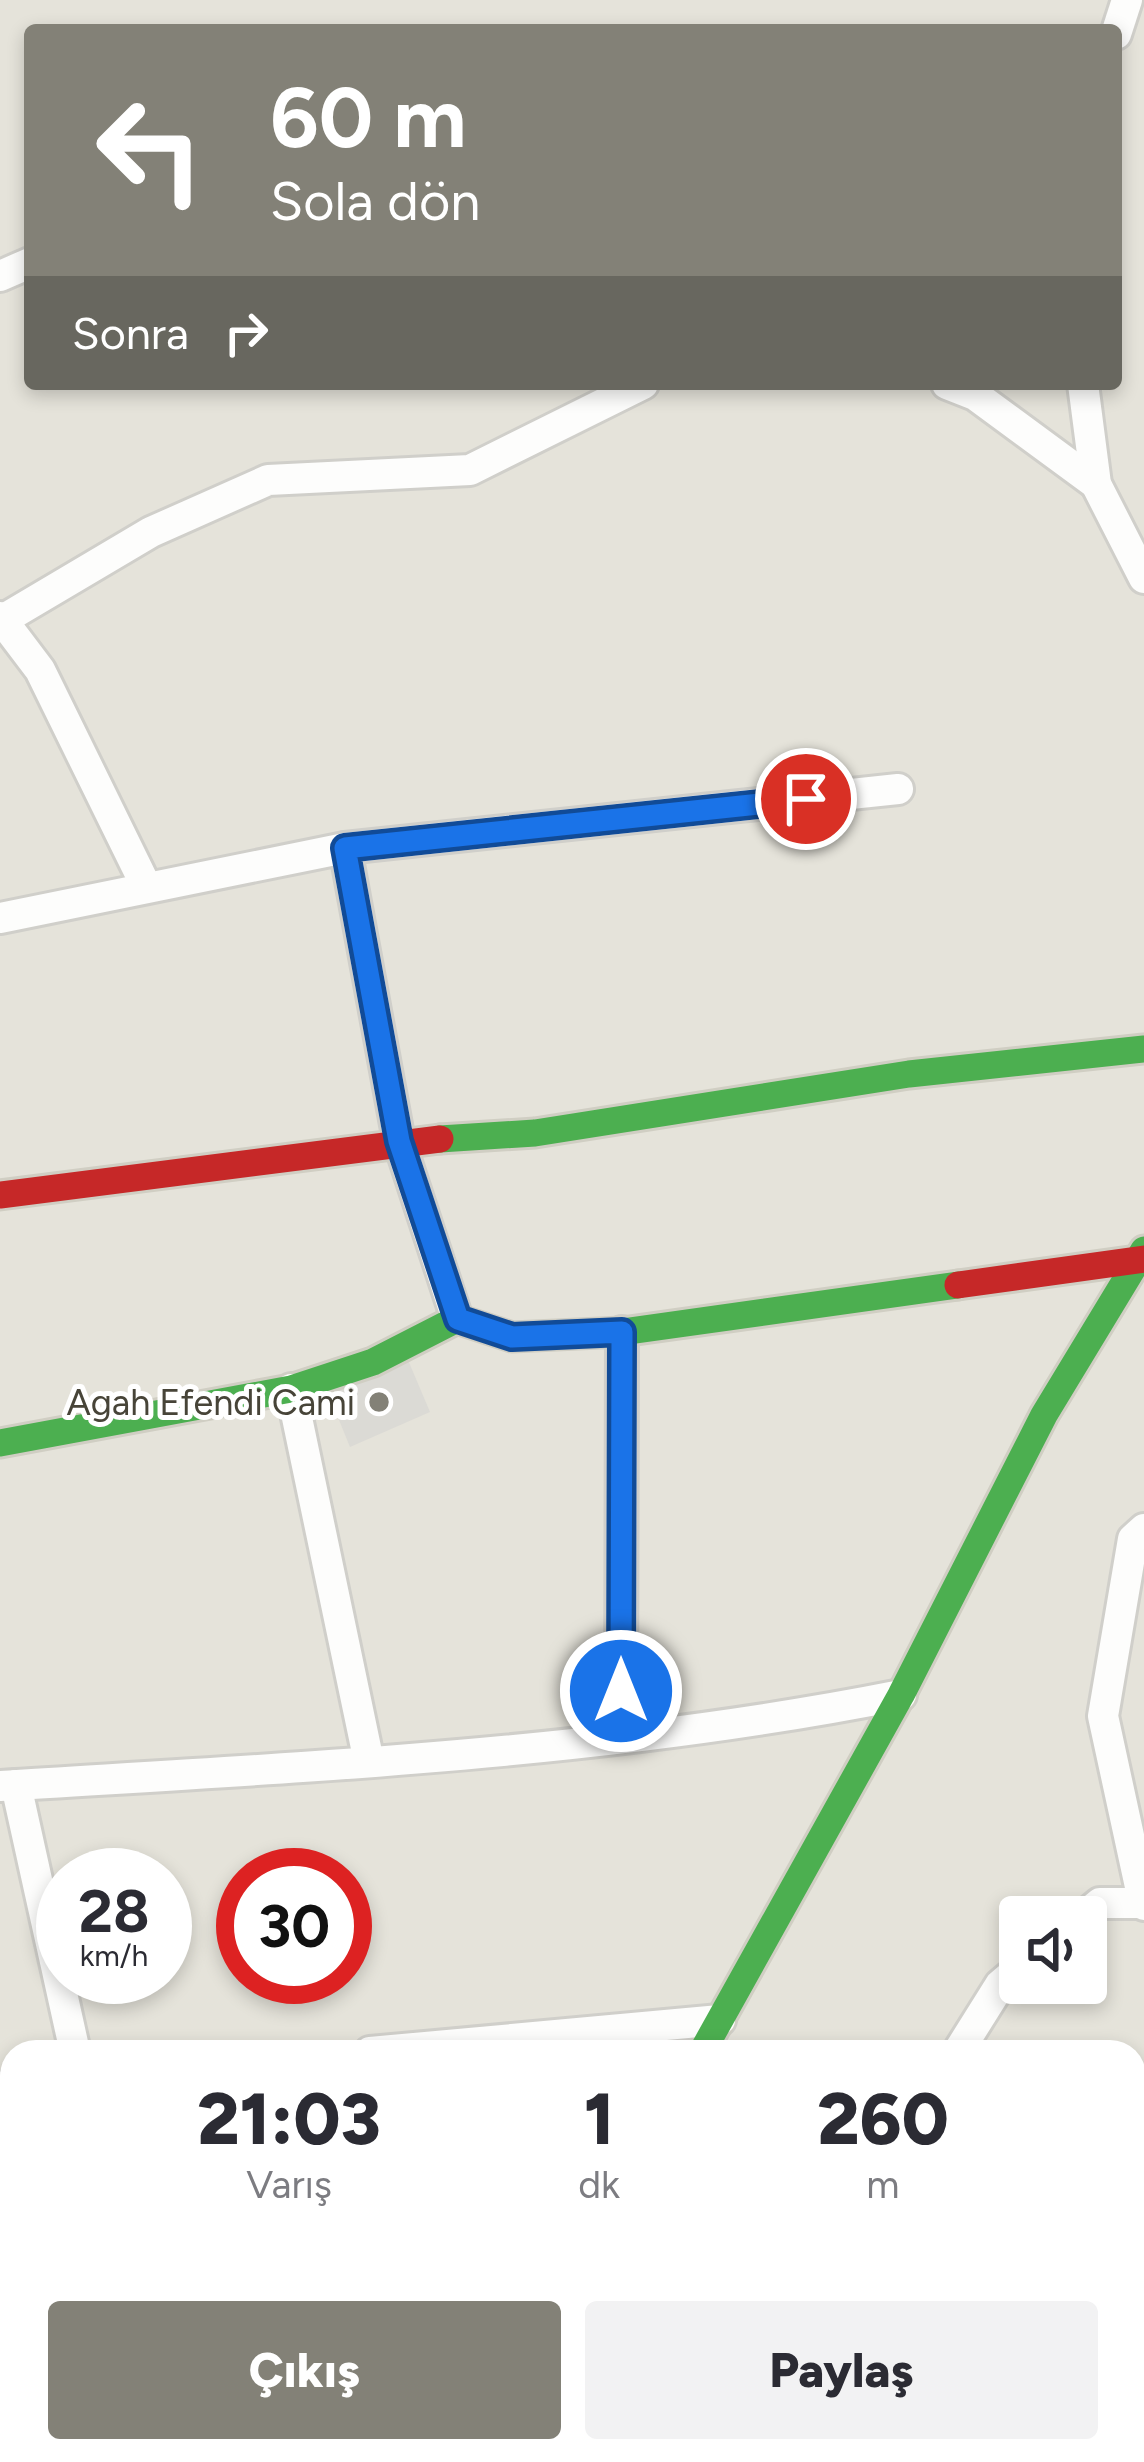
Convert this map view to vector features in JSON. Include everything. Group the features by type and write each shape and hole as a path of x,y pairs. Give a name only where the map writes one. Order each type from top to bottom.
{"street":[{"path":"146,884 40,670 2,618 151,532 268,480 470,470 631,390"},
{"path":"962,390 1096,484"},
{"path":"1084,390 1096,484 1144,578"},
{"path":"0,918 146,884 345,848 898,789"},
{"path":"345,848 399,1141 458,1319"},
{"path":"0,1195 399,1141 535,1133 909,1074 1144,1049"},
{"path":"0,1443 291,1388 373,1362 458,1319 512,1337 622,1332 1142,1256"},
{"path":"709,2040 902,1695 1044,1415 1142,1256"},
{"path":"621,1736 622,1332"},
{"path":"291,1388 369,1762"},
{"path":"1107,1903 1143,1904 1103,1716 1133,1539 1144,1529"},
{"path":"72,2040 8,1785 369,1762 761,1723 902,1695"},
{"path":"965,2040 999,1986"},
{"path":"501,2040 720,2020"}],"shaded area":[{"path":"0,0 1144,0 1144,2040 0,2040"}],"building":[{"name":"Agah Efendi Cami","path":"408,1360 430,1412 350,1447 328,1393"}],"traffic: fast":[{"path":"440,1139 535,1133 909,1074 1144,1049"},
{"path":"709,2040 901,1695 1044,1415 1144,1250"},
{"path":"0,1443 291,1389 373,1362 457,1319 512,1337 622,1332 958,1285"}],"traffic: jam":[{"path":"0,1195 440,1139"},
{"path":"958,1285 1144,1259"}],"place":[{"name":"Agah Efendi Cami","path":"379,1402"}],"route":[{"path":"621,1691 622,1332 512,1337 458,1319 399,1141 345,848 806,799"}]}
